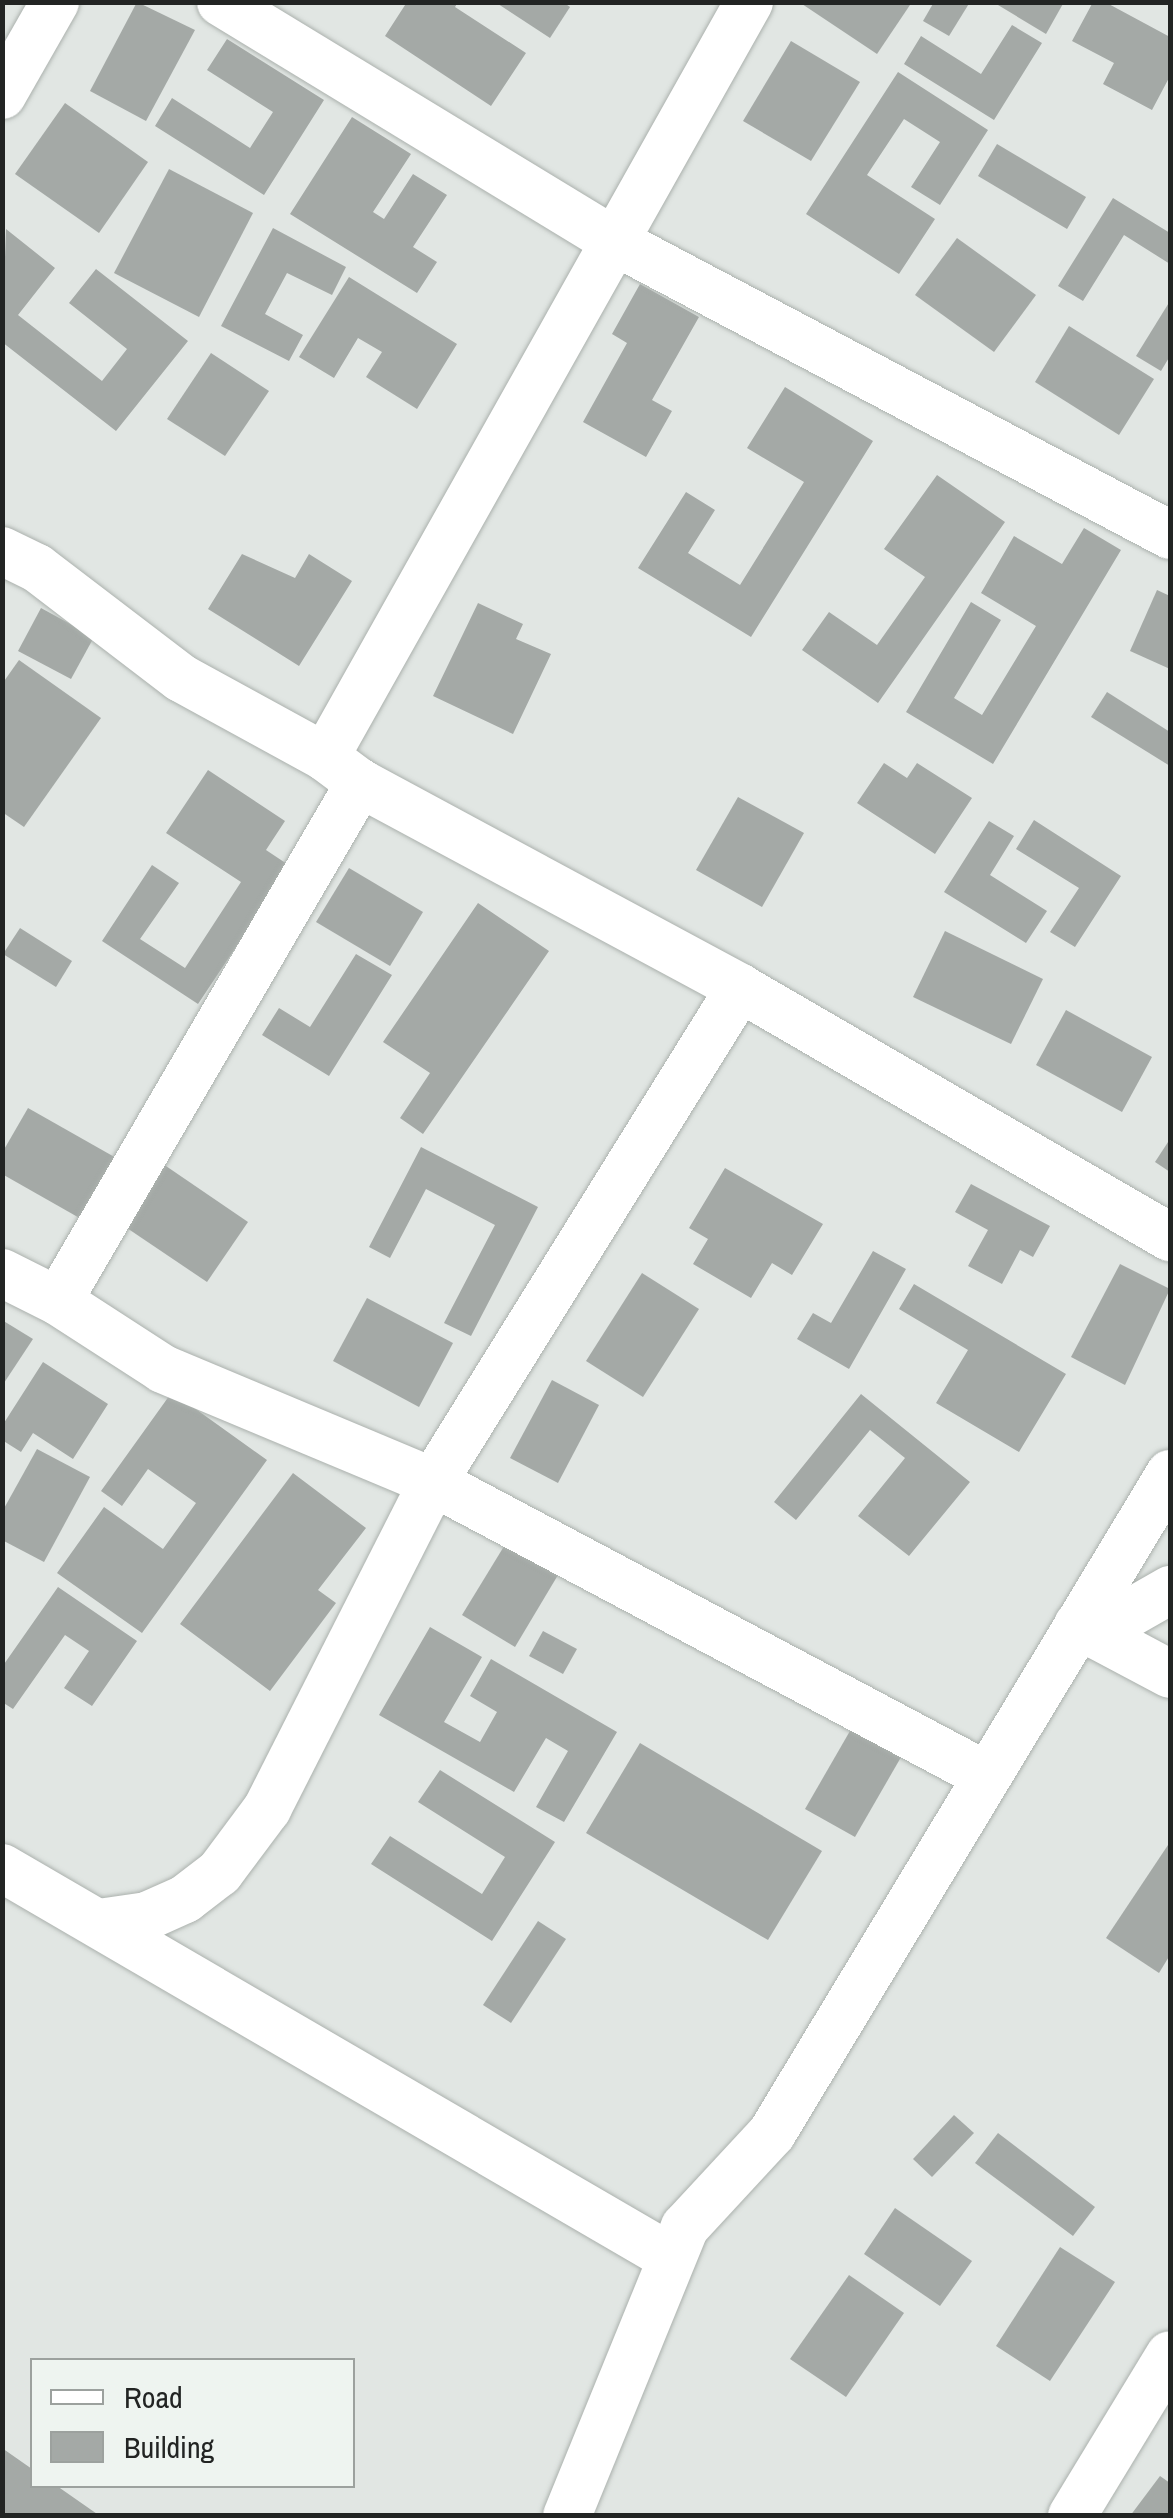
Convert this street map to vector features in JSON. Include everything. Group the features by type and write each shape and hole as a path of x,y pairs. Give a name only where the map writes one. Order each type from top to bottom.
{"street":[{"path":"2,95 55,2"},
{"path":"221,2 612,240 1170,535"},
{"path":"58,1300 343,770 612,240 749,2"},
{"path":"2,551 37,568 181,678 740,988 1170,1237"},
{"path":"99,1923 147,1916 220,1872 268,1808 433,1482 740,988"},
{"path":"2,1273 58,1300 163,1369 433,1482 987,1776"},
{"path":"567,2516 668,2256 708,2196 772,2133 987,1776 1155,1525 1170,1474"},
{"path":"1085,1630 1170,1590"},
{"path":"1085,1630 1170,1674"},
{"path":"2,1868 668,2256"},
{"path":"1072,2516 1170,2355"}],"building":[{"path":"137,2 195,30 146,121 90,91"},
{"path":"407,2 458,2 455,7 526,53 491,106 385,36"},
{"path":"495,2 563,2 570,7 550,38"},
{"path":"799,2 912,2 877,54"},
{"path":"934,2 970,2 949,36 923,21"},
{"path":"993,2 1064,2 1046,34"},
{"path":"1093,2 1105,2 1170,37 1170,76 1152,110 1103,84 1114,63 1072,41"},
{"path":"1012,25 1042,43 994,120 904,64 921,36 981,74"},
{"path":"227,39 324,100 264,195 155,126 172,98 250,148 273,112 207,70"},
{"path":"791,41 860,82 811,161 743,121"},
{"path":"898,72 988,130 940,205 911,187 940,142 904,119 867,175 935,219 899,274 806,214"},
{"path":"65,103 148,162 99,233 15,174"},
{"path":"352,117 411,154 373,212 384,219 413,174 447,195 413,247 437,262 417,293 290,214"},
{"path":"997,144 1086,197 1067,229 978,176"},
{"path":"169,169 253,213 199,317 114,273"},
{"path":"1113,198 1170,233 1170,264 1124,235 1083,301 1058,286"},
{"path":"273,228 346,267 332,295 287,273 265,314 303,335 289,361 221,326"},
{"path":"6,229 55,268 18,315 102,381 127,349 69,303 96,269 188,341 116,431 2,342"},
{"path":"957,238 1036,295 994,352 915,295"},
{"path":"349,277 457,344 417,409 366,377 382,352 358,338 334,378 299,357"},
{"path":"640,284 699,317 652,400 672,411 646,457 583,422 627,343 612,334"},
{"path":"1170,301 1170,356 1161,371 1136,356"},
{"path":"1069,326 1154,379 1119,435 1035,382"},
{"path":"211,353 269,391 225,456 167,419"},
{"path":"785,387 873,441 751,637 638,568 686,492 715,510 688,553 740,585 804,482 747,448"},
{"path":"937,475 1005,522 878,703 802,650 829,612 877,645 925,577 884,549"},
{"path":"1084,528 1121,550 993,764 906,712 971,602 1001,620 954,698 982,715 1036,626 981,593 1014,536 1062,564"},
{"path":"242,554 295,578 309,554 352,581 299,666 208,609"},
{"path":"1157,590 1170,596 1170,669 1130,651"},
{"path":"478,603 523,624 516,639 551,654 513,734 433,696"},
{"path":"41,608 94,637 71,679 18,651"},
{"path":"19,660 101,718 24,827 2,812 2,684"},
{"path":"1107,692 1170,732 1170,766 1091,717"},
{"path":"884,763 907,778 917,763 972,798 935,854 857,803"},
{"path":"208,770 285,821 266,850 290,866 198,1004 102,941 152,865 179,883 140,939 185,968 241,882 166,833"},
{"path":"738,797 804,833 762,907 696,870"},
{"path":"1034,820 1121,876 1075,947 1050,932 1079,888 1016,849"},
{"path":"989,821 1014,836 990,875 1047,911 1026,943 944,892"},
{"path":"349,868 423,912 390,966 316,922"},
{"path":"478,903 549,951 423,1134 400,1118 430,1073 383,1042"},
{"path":"20,928 72,961 56,987 3,954"},
{"path":"945,931 1043,979 1011,1044 913,997"},
{"path":"356,954 392,975 329,1076 262,1035 279,1008 310,1027"},
{"path":"1066,1010 1152,1057 1122,1112 1036,1065"},
{"path":"28,1108 118,1159 83,1220 2,1174 2,1153"},
{"path":"1170,1139 1170,1172 1155,1162"},
{"path":"421,1147 538,1207 471,1336 444,1323 495,1225 426,1189 390,1258 369,1247"},
{"path":"163,1164 248,1222 207,1282 121,1224"},
{"path":"725,1168 823,1224 792,1275 772,1263 751,1298 693,1264 708,1239 689,1228"},
{"path":"971,1184 1050,1226 1033,1257 1020,1250 1002,1284 968,1266 988,1230 955,1212"},
{"path":"873,1251 906,1269 849,1369 797,1339 813,1313 831,1323"},
{"path":"1120,1264 1170,1289 1125,1385 1071,1357"},
{"path":"642,1273 699,1309 643,1397 586,1361"},
{"path":"914,1284 1066,1374 1019,1452 936,1403 968,1350 899,1309"},
{"path":"367,1298 453,1343 419,1407 333,1361"},
{"path":"2,1320 33,1339 2,1386"},
{"path":"43,1362 108,1404 73,1459 33,1433 21,1452 2,1440 2,1426"},
{"path":"552,1380 599,1405 558,1483 510,1458"},
{"path":"172,1392 267,1460 142,1633 57,1573 104,1507 163,1549 196,1503 148,1469 122,1506 101,1491"},
{"path":"861,1394 970,1482 909,1556 858,1516 905,1458 870,1430 796,1520 774,1502"},
{"path":"37,1449 90,1477 44,1562 2,1540 2,1512"},
{"path":"293,1473 366,1528 318,1590 336,1603 270,1691 180,1624"},
{"path":"506,1543 558,1575 515,1647 462,1615"},
{"path":"58,1587 137,1641 92,1706 64,1688 89,1651 65,1635 13,1709 2,1702 2,1667"},
{"path":"430,1627 482,1657 444,1722 480,1742 497,1712 470,1696 491,1659 617,1732 564,1822 536,1807 568,1751 546,1738 514,1792 379,1715"},
{"path":"543,1631 577,1649 563,1674 529,1656"},
{"path":"854,1724 904,1752 855,1837 805,1809"},
{"path":"640,1743 822,1851 768,1940 586,1833"},
{"path":"440,1770 555,1842 492,1941 371,1864 390,1836 482,1894 505,1857 418,1802"},
{"path":"1168,1845 1170,1955 1159,1973 1106,1938"},
{"path":"538,1921 566,1939 511,2023 483,2005"},
{"path":"954,2115 974,2133 932,2177 913,2159"},
{"path":"998,2133 1095,2207 1073,2236 975,2163"},
{"path":"895,2208 972,2261 940,2306 864,2254"},
{"path":"1060,2247 1115,2282 1050,2381 996,2346"},
{"path":"849,2275 904,2313 846,2397 790,2359"},
{"path":"2,2448 30,2468 30,2488 60,2488 100,2516 2,2516"},
{"path":"1160,2476 1170,2483 1170,2516 1130,2516"}]}
